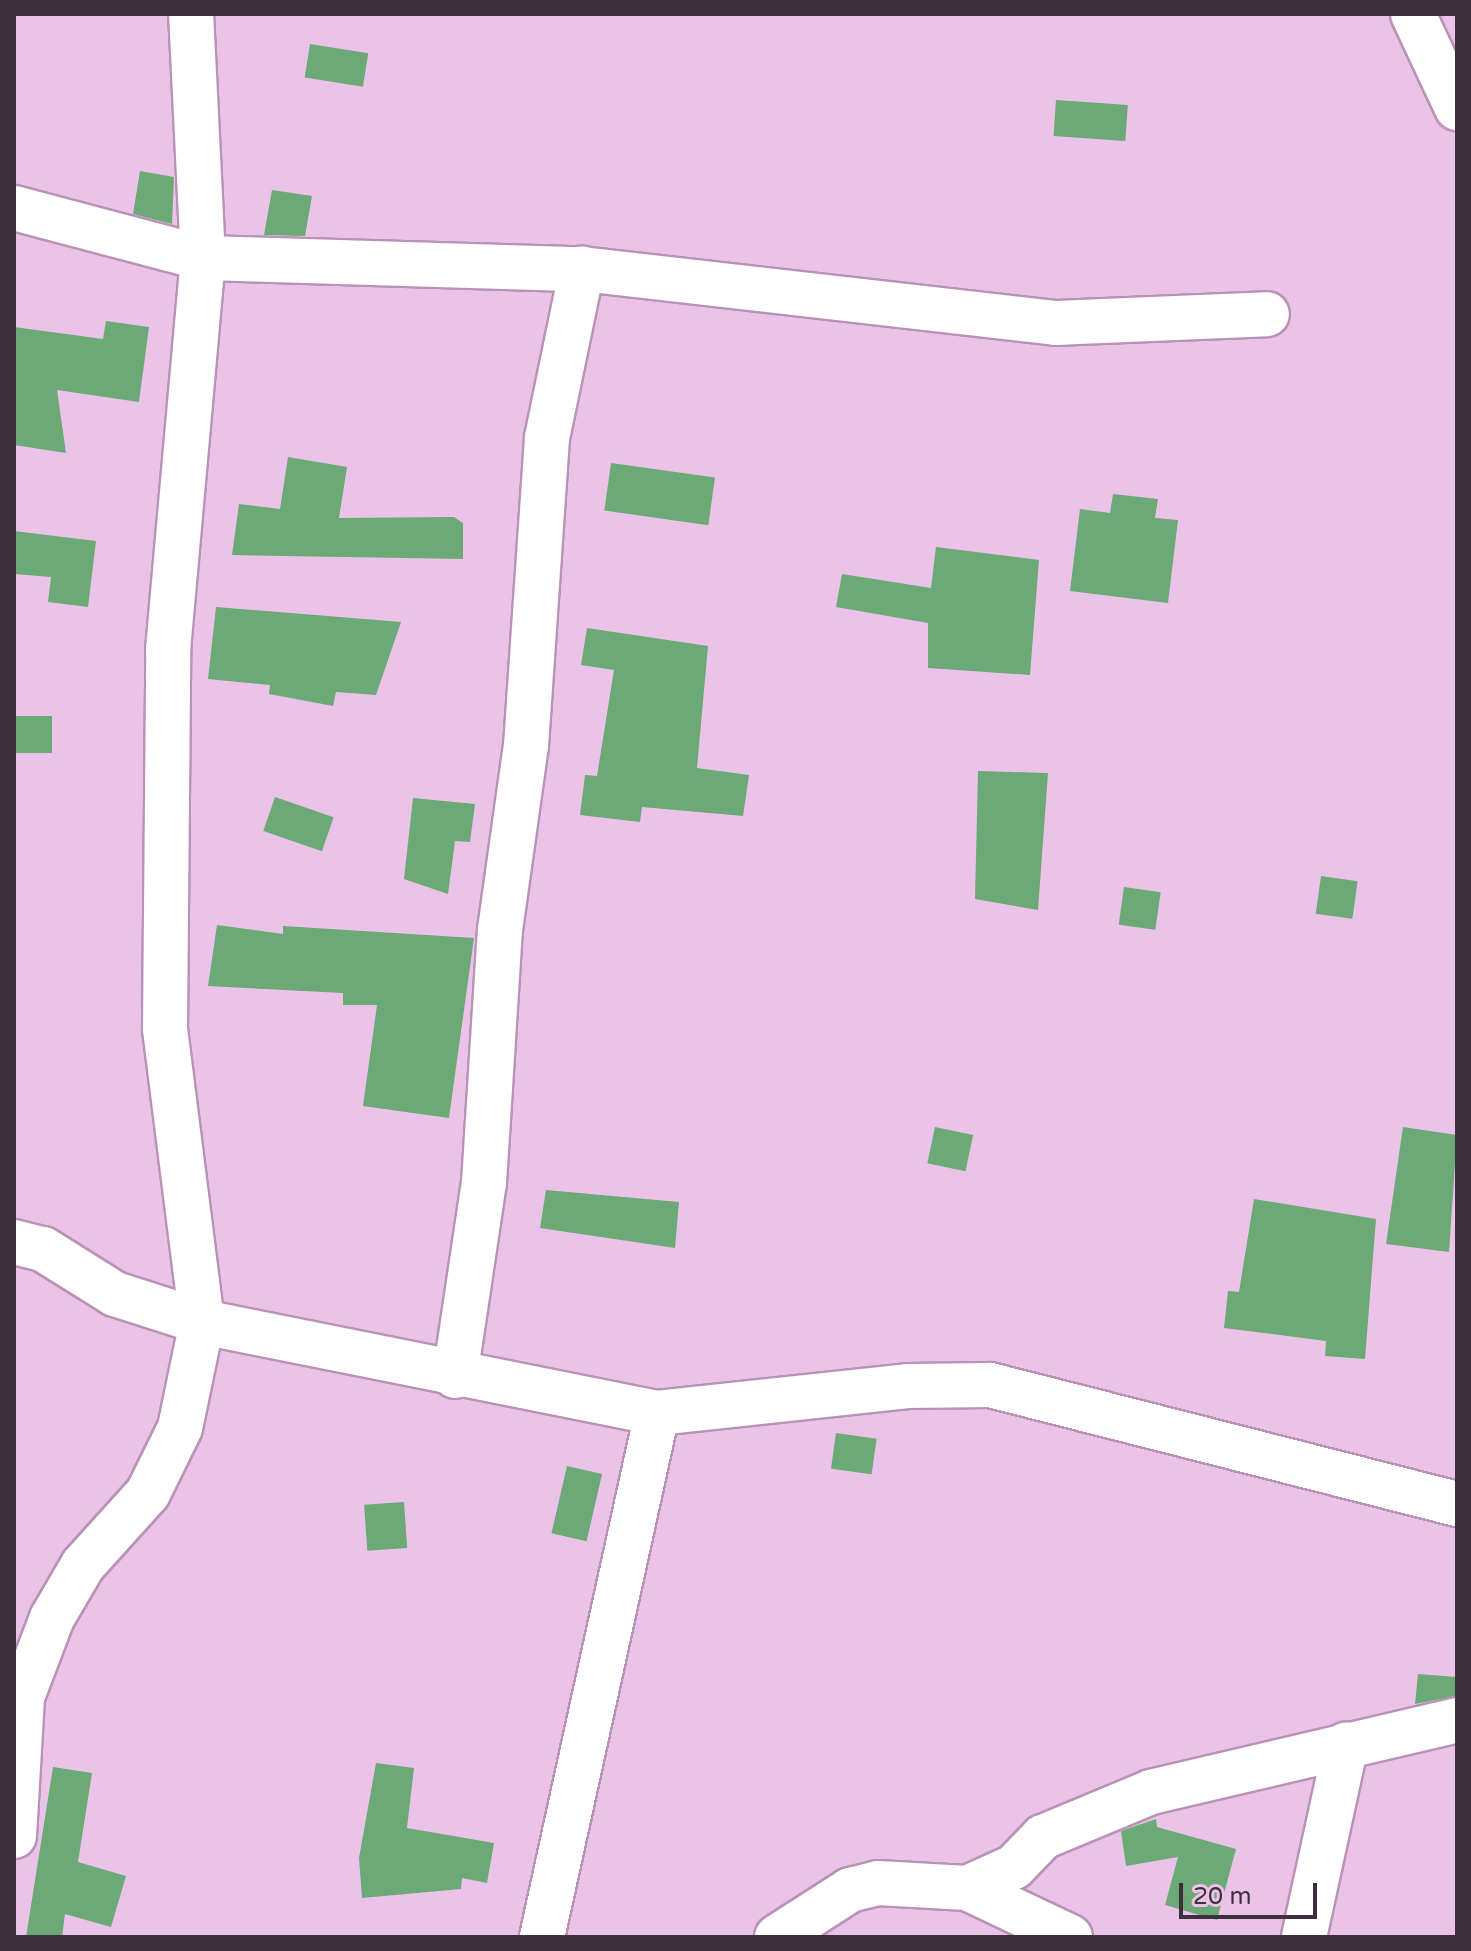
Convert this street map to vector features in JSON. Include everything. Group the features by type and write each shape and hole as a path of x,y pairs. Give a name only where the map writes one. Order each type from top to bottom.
{"street":[{"path":"14,1836 22,1697 52,1618 83,1565 148,1493 180,1428 202,1322 165,1012 168,650 203,258 191,14"},
{"path":"1413,14 1457,108"},
{"path":"14,208 203,258 582,269 1056,323 1267,314"},
{"path":"455,1376 484,1183 500,930 526,746 546,453 582,269"},
{"path":"14,1242 43,1249 115,1294 202,1322 455,1376 657,1413 908,1386 990,1385 1457,1504"},
{"path":"542,1937 657,1413"},
{"path":"967,1888 1014,1867 1043,1837 1095,1812 1346,1745 1457,1720"},
{"path":"1304,1937 1346,1745"},
{"path":"777,1937 850,1890 878,1883 967,1888 1070,1937"}],"building":[{"path":"310,44 368,53 363,87 305,78"},
{"path":"1056,100 1128,105 1125,141 1053,136"},
{"path":"140,171 174,177 172,224 133,214"},
{"path":"272,190 312,196 305,236 264,235"},
{"path":"106,321 149,327 139,402 57,390 66,453 14,445 14,327 103,339"},
{"path":"288,457 347,467 339,518 454,517 463,523 463,559 232,555 239,504 280,509"},
{"path":"611,463 715,478 708,525 604,511"},
{"path":"1113,494 1158,499 1155,518 1178,520 1168,603 1070,591 1080,509 1110,513"},
{"path":"14,531 96,541 88,607 48,602 51,577 14,574"},
{"path":"936,547 1039,560 1030,675 928,668 928,623 836,607 842,574 931,588"},
{"path":"216,607 401,622 376,695 336,692 333,706 269,694 270,685 208,679"},
{"path":"587,628 708,646 697,768 749,775 743,816 642,807 640,822 580,815 585,775 597,776 614,670 581,665"},
{"path":"14,716 52,716 52,753 14,753"},
{"path":"978,771 1048,773 1038,910 975,899"},
{"path":"275,797 334,817 322,851 263,831"},
{"path":"413,798 475,804 470,842 455,841 448,894 404,879"},
{"path":"1321,876 1358,881 1352,919 1316,914"},
{"path":"1124,887 1161,892 1155,930 1119,925"},
{"path":"217,925 283,934 283,926 474,938 449,1118 363,1106 377,1005 343,1005 343,993 208,986"},
{"path":"935,1127 973,1135 965,1171 927,1163"},
{"path":"1403,1127 1457,1135 1449,1252 1386,1244"},
{"path":"546,1190 679,1202 675,1248 540,1228"},
{"path":"1254,1199 1376,1219 1365,1359 1325,1356 1326,1341 1224,1328 1228,1291 1239,1292"},
{"path":"836,1433 877,1439 872,1474 831,1469"},
{"path":"567,1466 602,1474 587,1541 551,1533"},
{"path":"404,1502 407,1548 367,1551 364,1505"},
{"path":"1418,1674 1457,1677 1457,1696 1415,1704"},
{"path":"376,1763 414,1768 407,1828 494,1843 487,1883 462,1878 461,1889 362,1898 359,1858"},
{"path":"53,1767 92,1773 78,1862 126,1876 111,1927 65,1914 62,1937 26,1937"},
{"path":"1156,1819 1157,1827 1236,1849 1217,1920 1165,1905 1178,1857 1126,1866 1121,1831"}]}
